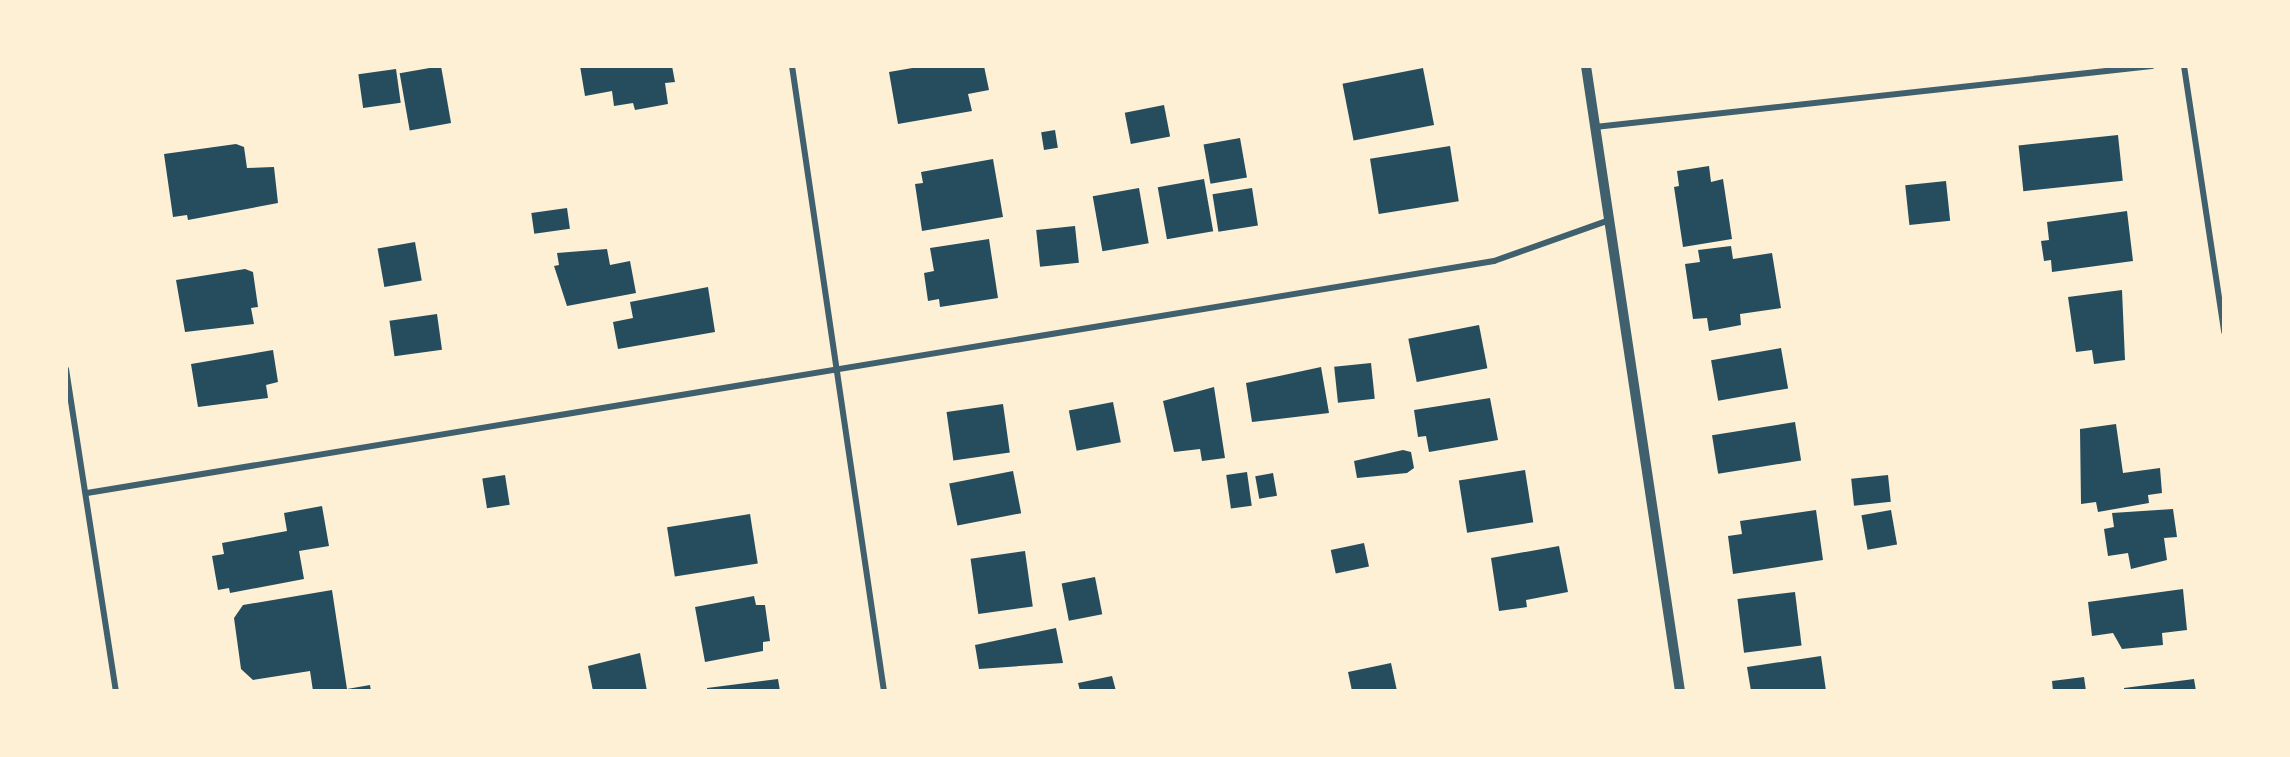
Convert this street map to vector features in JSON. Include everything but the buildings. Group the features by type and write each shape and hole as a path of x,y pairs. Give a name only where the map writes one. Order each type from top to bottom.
{"street":[{"path":"792,66 884,691"},
{"path":"1586,66 1607,221 1680,691"},
{"path":"1595,127 2152,66"},
{"path":"2184,66 2224,332"},
{"path":"87,493 1494,261 1607,221"},
{"path":"66,369 116,691"}]}
